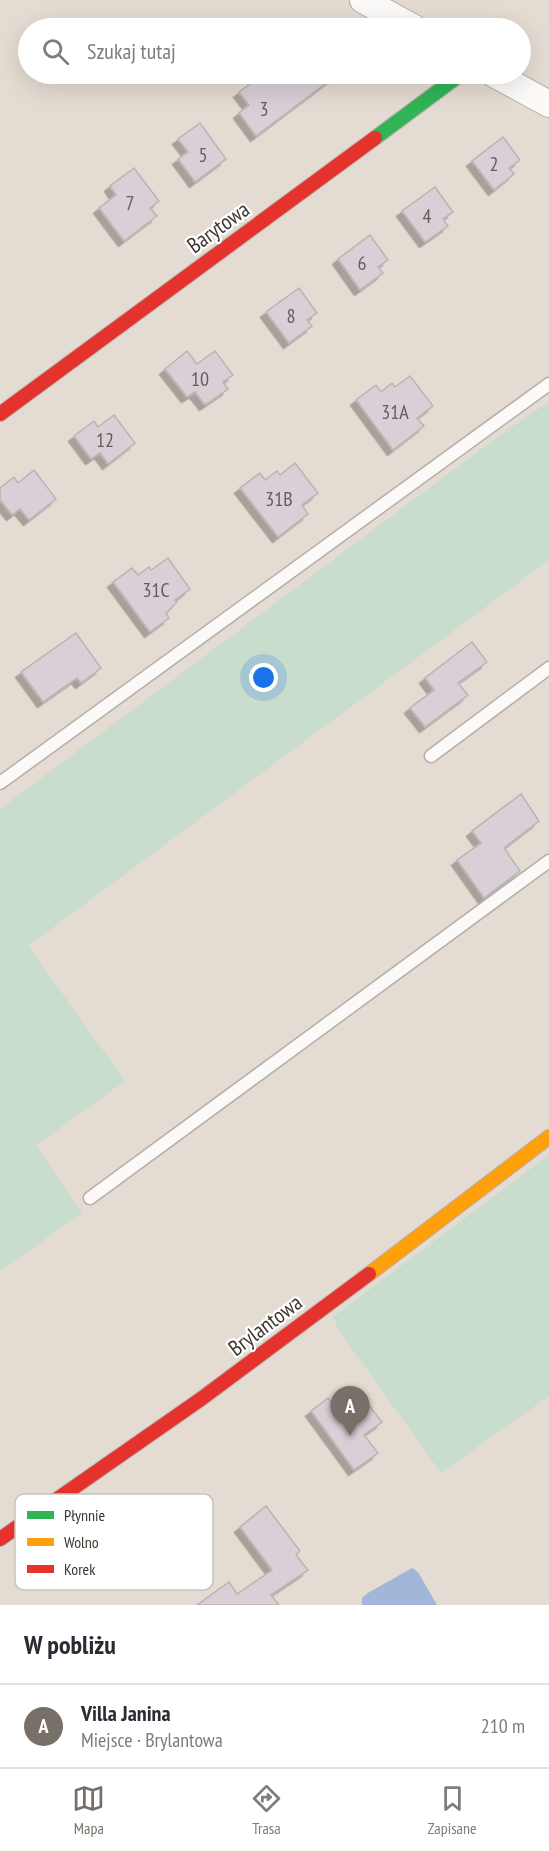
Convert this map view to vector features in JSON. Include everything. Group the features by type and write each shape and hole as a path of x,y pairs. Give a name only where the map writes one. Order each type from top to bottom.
{"street":[{"path":"363,0 396,18"},
{"name":"Barytowa","path":"0,414 447,84"},
{"path":"512,84 549,104"},
{"name":"Brylantowa","path":"65,1494 201,1399 549,1137"},
{"name":"Brylantowa","path":"0,1539 15,1529"}],"lane":[{"path":"0,783 549,384"},
{"path":"431,756 549,668"},
{"path":"90,1198 549,861"}],"green space":[{"path":"549,402 549,560 28,946 125,1081 36,1145 82,1213 0,1271 0,809 507,430"},
{"path":"549,1155 549,1396 441,1473 338,1329 333,1317"}],"water":[{"path":"412,1568 418,1572 437,1605 362,1605 362,1598 368,1593"}],"building":[{"path":"250,84 325,84 256,136 239,113 249,105 239,92"},
{"path":"200,123 226,159 195,182 178,159 188,152 178,139"},
{"path":"503,137 520,160 509,168 514,174 494,190 472,161"},
{"path":"134,168 159,201 150,208 157,216 124,241 99,208 116,195 110,186"},
{"path":"435,187 453,212 443,219 448,226 425,242 402,211"},
{"path":"370,235 388,260 378,267 383,273 360,290 338,259"},
{"path":"299,288 317,313 307,320 312,326 289,343 266,312"},
{"path":"187,351 197,364 215,351 233,375 223,382 228,389 205,405 195,392 187,397 165,369"},
{"path":"410,376 433,406 417,418 424,426 393,450 356,400 376,385 381,392 392,383 395,387"},
{"path":"114,415 135,443 108,464 100,453 91,459 74,436 94,421 98,427"},
{"path":"295,463 318,493 302,505 308,514 278,537 240,488 260,473 265,480 277,471 280,475"},
{"path":"34,470 56,499 29,520 20,509 12,515 0,500 0,488 14,477 18,483"},
{"path":"168,558 190,589 175,600 177,602 166,613 169,618 150,632 113,582 132,568 138,575 149,567 151,570"},
{"path":"76,633 101,668 81,683 77,678 43,702 21,672"},
{"path":"472,642 487,662 458,683 468,695 425,727 410,708 434,690 425,678"},
{"path":"521,794 539,821 504,848 520,871 484,898 457,860 481,843 472,831"},
{"path":"361,1395 382,1422 364,1435 378,1453 354,1470 311,1411 328,1398 340,1412"},
{"path":"266,1506 300,1551 296,1555 308,1570 271,1595 279,1605 197,1605 229,1582 237,1594 272,1570 240,1527"}],"traffic: fast":[{"path":"375,138 448,84"}],"traffic: slow":[{"path":"369,1274 549,1137"}],"traffic: jam":[{"path":"0,414 375,138"},
{"path":"65,1494 201,1399 369,1274"},
{"path":"0,1539 15,1529"}],"place":[{"name":"Villa Janina","path":"350,1436"}]}
